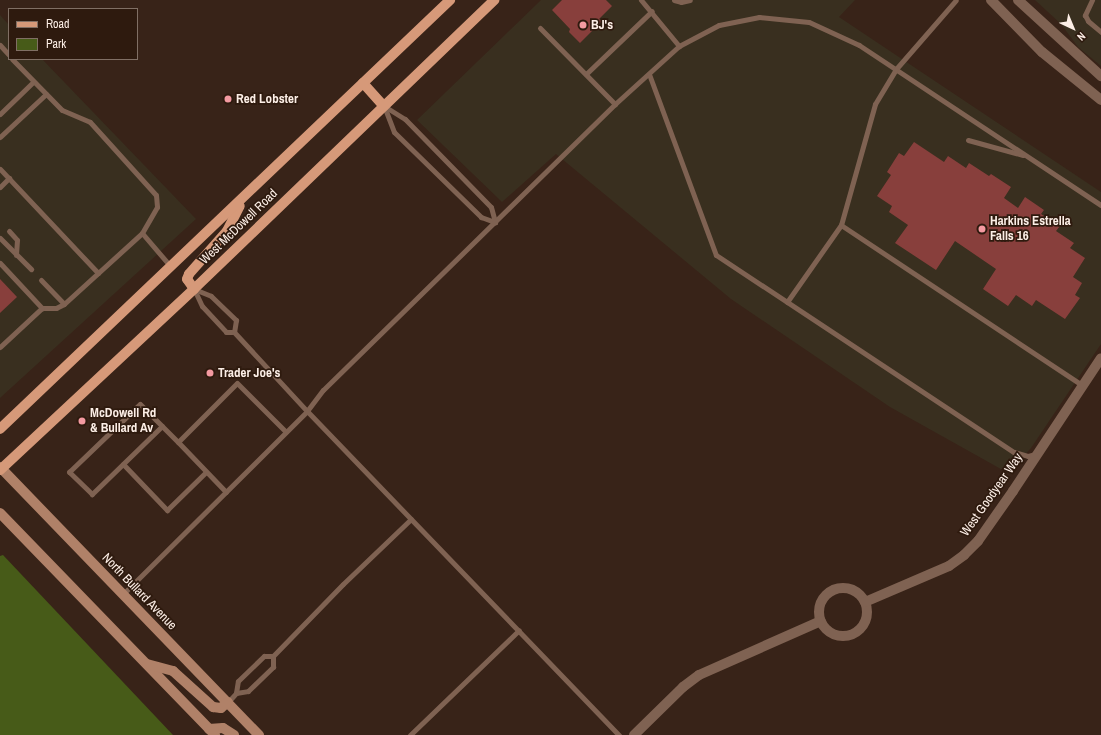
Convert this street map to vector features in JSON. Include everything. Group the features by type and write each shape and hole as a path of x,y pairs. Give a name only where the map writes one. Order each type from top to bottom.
{"main road":[{"name":"West McDowell Road","path":"0,429 450,0"},
{"name":"West McDowell Road","path":"0,469 194,289 494,0"},
{"path":"362,83 384,106"},
{"path":"194,289 187,279 227,231 243,198"},
{"name":"North Bullard Avenue","path":"0,469 259,735"},
{"path":"0,512 212,732 223,728 234,735"},
{"path":"146,663 173,671 213,707 221,708 228,702"}],"street":[{"path":"991,0 1042,52 1101,100"},
{"path":"1018,0 1101,76"},
{"name":"West Goodyear Way","path":"865,602 949,566 978,541 1101,358"},
{"path":"834,590 852,590 865,602 865,620 852,634 834,634 821,621 821,603 834,590"},
{"path":"634,735 683,687 699,675 821,621"}],"lane":[{"path":"641,0 652,11 679,46"},
{"path":"674,0 681,2 690,0"},
{"path":"787,302 841,225 875,104 896,69 956,0"},
{"path":"1092,0 1085,15 1088,21 1101,32"},
{"path":"586,74 652,11"},
{"path":"123,594 307,411 323,390 615,104 679,46 698,35 740,19 786,18 809,22 833,31 896,69 1101,205"},
{"path":"540,28 615,104"},
{"path":"0,45 8,54"},
{"path":"0,347 42,308 56,308 64,304 142,234 157,207 156,195 90,122 62,110 13,60"},
{"path":"649,74 716,255 1014,452 1028,456 1036,454"},
{"path":"0,114 33,82"},
{"path":"0,137 46,94"},
{"path":"384,106 405,119 491,207 495,222"},
{"path":"384,106 394,132 481,217 495,222"},
{"path":"968,140 1027,156"},
{"path":"1,172 9,178 98,273"},
{"path":"0,187 9,178"},
{"path":"841,225 1082,385"},
{"path":"9,231 17,240 16,255"},
{"path":"142,234 171,267"},
{"path":"0,238 31,269"},
{"path":"0,263 42,308"},
{"path":"41,280 64,304"},
{"path":"194,289 211,296 236,320 234,332"},
{"path":"194,289 202,306 226,332 234,332 307,411 619,735"},
{"path":"178,442 237,383 286,432"},
{"path":"162,426 92,494 69,472 140,404 162,426 178,442 226,492"},
{"path":"123,464 167,510 206,472"},
{"path":"228,702 236,694 248,691 273,667 273,656 343,584 412,519"},
{"path":"410,735 519,630"},
{"path":"236,694 238,681 264,656 273,656"}],"shaded area":[{"path":"541,0 855,0 839,17 1101,192 1101,344 1031,448 1008,473 890,407 731,299 556,154 502,202 417,120"},
{"path":"1035,0 1101,0 1101,66 1078,47 1061,24"},
{"path":"0,15 8,24 8,60 43,60 196,219 0,398"}],"green space":[{"path":"3,555 173,735 0,735 0,556"}],"building":[{"name":"BJ's","path":"562,0 606,0 612,6 599,19 602,21 580,43 569,32 570,29 552,10"},
{"name":"Harkins Estrella Falls 16","path":"914,142 944,162 948,156 966,168 969,163 989,176 991,174 1011,187 1004,198 1018,208 1025,197 1044,210 1041,214 1060,226 1056,231 1074,243 1070,248 1085,258 1073,277 1082,283 1075,295 1080,298 1065,319 1036,300 1032,306 1016,295 1008,306 983,289 996,269 955,241 936,270 895,243 908,225 889,212 892,206 877,196 891,175 887,172 899,153 904,156"},
{"path":"0,279 17,297 0,313"}],"place":[{"name":"BJ's","path":"583,25"},
{"name":"Red Lobster","path":"228,99"},
{"name":"Harkins Estrella Falls 16","path":"982,229"},
{"name":"Trader Joe's","path":"210,373"},
{"name":"McDowell Rd & Bullard Av","path":"82,421"}]}
